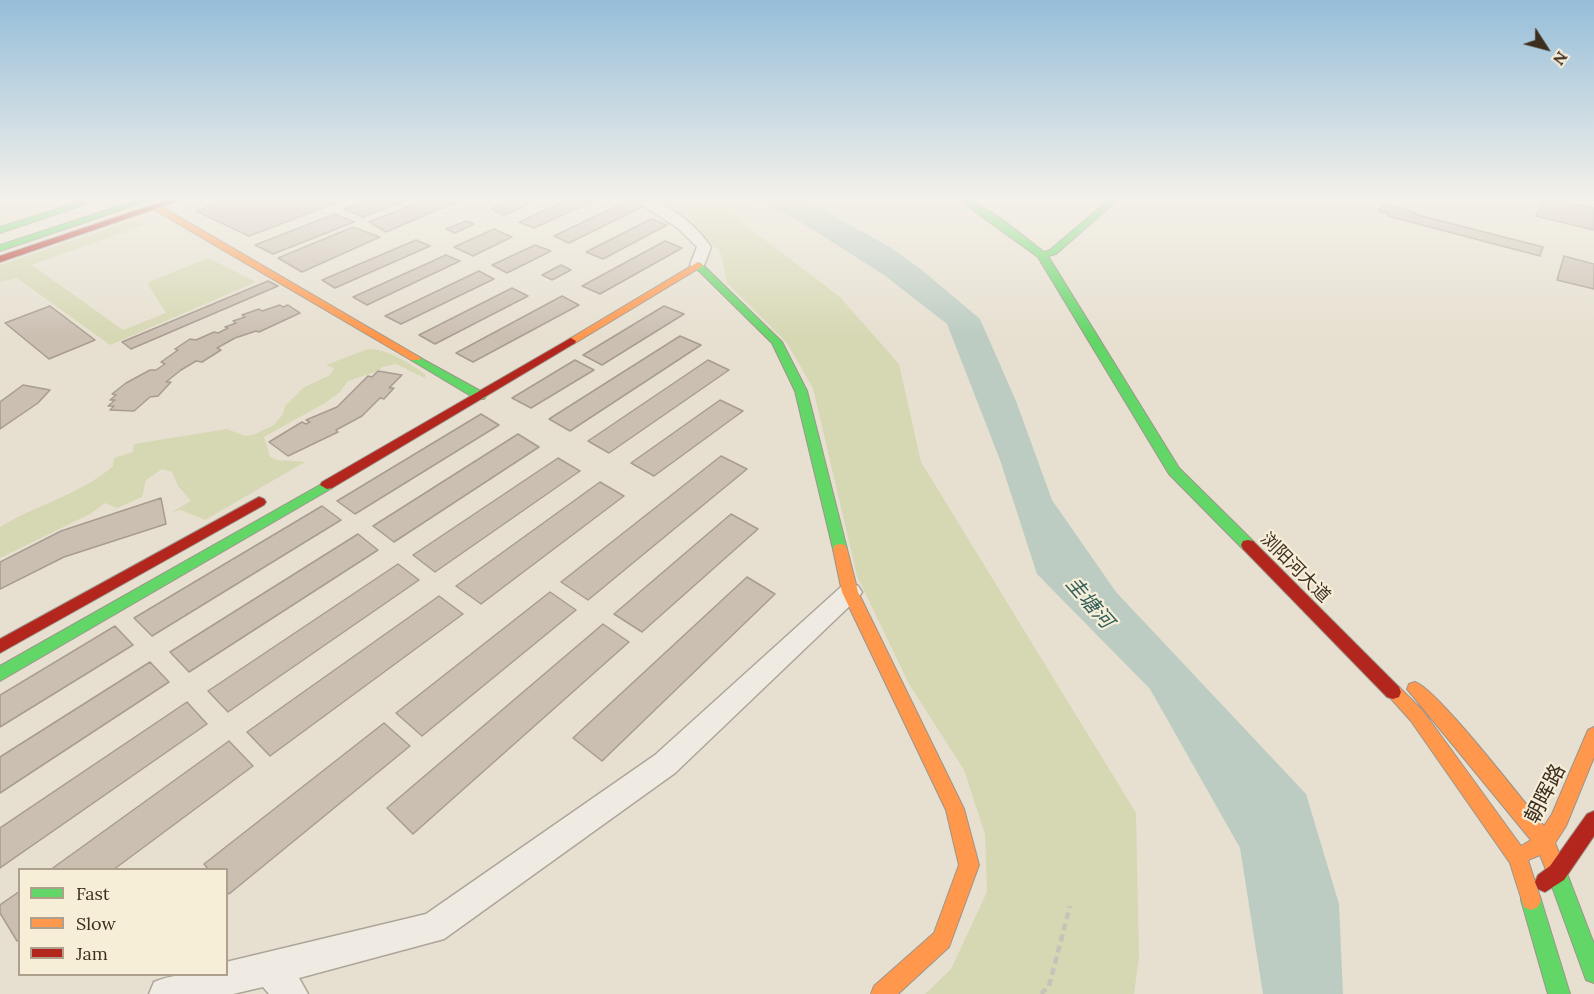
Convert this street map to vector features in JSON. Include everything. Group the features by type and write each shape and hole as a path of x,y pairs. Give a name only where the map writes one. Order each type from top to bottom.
{"main road":[{"path":"0,259 44,244"},
{"path":"230,244 480,396"},
{"name":"浏阳河大道","path":"1034,244 1043,250 1174,471 1417,716 1518,858 1559,994"},
{"name":"浏阳河大道","path":"1036,244 1058,263 1135,381"},
{"path":"1043,250 1049,244"},
{"path":"1043,250 1051,244"},
{"path":"495,369 666,273 698,265"},
{"path":"0,674 480,396 698,265"},
{"path":"698,265 777,342 801,391 850,592 955,809 969,865 942,940 882,994"},
{"path":"0,647 269,496"},
{"path":"1404,678 1437,712 1545,842 1594,972"},
{"name":"朝晖路","path":"1518,858 1545,842 1584,765 1594,735"},
{"path":"1529,894 1557,873 1594,820"}],"street":[{"path":"698,265 704,247 703,244"},
{"path":"166,994 433,928 665,764 850,592"},
{"path":"269,969 291,994"}],"path":[{"path":"1041,994 1049,986 1070,906"}],"green space":[{"path":"61,244 90,244 32,265 123,330 166,313 147,283 208,258 256,282 110,345 17,278 0,282 0,265"},
{"path":"712,244 771,244 840,297 899,364 921,462 1136,813 1139,957 1134,994 925,994 951,969 987,892 985,834 964,770 909,684 857,576 813,388 787,343 727,283 720,251"},
{"path":"368,349 383,351 398,357 425,374 425,378 396,364 382,367 378,371 348,381 340,392 325,403 264,437 270,457 277,460 305,462 205,520 181,510 172,512 191,501 178,486 172,472 162,469 146,480 142,497 117,508 105,503 90,514 0,558 0,527 87,485 113,466 114,458 133,452 134,444 227,429 245,436 255,434 274,425 283,414 285,406 303,388 330,375 334,368 326,365"}],"water":[{"name":"圭塘河","path":"836,244 885,244 923,271 980,319 1016,401 1052,500 1116,592 1306,794 1339,904 1343,994 1263,994 1240,848 1150,689 1037,574 1000,460 947,324 884,275"}],"building":[{"path":"257,244 297,244 273,254"},
{"path":"311,244 364,244 302,272 278,258"},
{"path":"406,244 430,246 335,288 322,280"},
{"path":"460,244 497,244 473,256 454,247"},
{"path":"601,244 631,244 603,259 586,252"},
{"path":"659,244 673,244 682,248 600,294 582,286"},
{"path":"1496,244 1533,244 1543,247 1540,256"},
{"path":"535,245 551,251 507,273 492,265"},
{"path":"446,255 460,261 367,305 353,297"},
{"path":"1564,256 1594,264 1594,289 1557,280"},
{"path":"561,265 571,270 552,280 542,275"},
{"path":"479,271 494,279 401,324 385,316"},
{"path":"268,281 278,286 131,349 122,342"},
{"path":"512,288 528,296 435,344 419,335"},
{"path":"562,296 579,305 473,362 456,353"},
{"path":"280,305 283,307 288,305 300,313 259,332 235,338 217,348 221,350 202,362 196,361 181,370 166,382 171,382 158,396 150,397 134,411 110,410 114,406 108,406 115,400 110,400 116,395 112,394 126,383 165,364 161,362 190,339 196,340 214,332 218,333 228,328 225,327 236,323 233,321 245,317 242,315"},
{"path":"50,306 95,340 49,359 5,323"},
{"path":"664,306 684,314 602,365 583,355"},
{"path":"680,336 701,345 570,431 549,419"},
{"path":"575,360 594,370 531,408 512,398"},
{"path":"708,360 729,370 609,453 588,441"},
{"path":"378,371 402,375 389,388 394,388 384,399 380,398 362,416 336,430 338,432 288,456 269,442 302,422 306,424 310,422 306,420 337,407 368,376 372,377"},
{"path":"23,385 50,390 38,403 0,429 0,402"},
{"path":"720,400 743,411 654,476 631,463"},
{"path":"481,414 499,425 355,514 337,501"},
{"path":"518,434 539,447 394,542 373,526"},
{"path":"721,456 747,469 588,600 561,582"},
{"path":"558,458 580,471 435,572 413,555"},
{"path":"600,482 624,496 481,604 456,586"},
{"path":"161,498 166,524 64,557 0,589 0,562 61,531"},
{"path":"322,506 341,520 152,636 134,618"},
{"path":"731,514 758,529 642,632 614,614"},
{"path":"358,534 378,550 189,672 170,652"},
{"path":"398,564 419,580 228,712 208,691"},
{"path":"747,577 775,594 602,761 573,738"},
{"path":"550,592 576,610 422,736 396,713"},
{"path":"439,596 463,614 270,756 247,732"},
{"path":"603,624 629,642 413,834 387,808"},
{"path":"115,626 133,645 0,727 0,695"},
{"path":"150,662 169,682 0,793 0,757"},
{"path":"187,702 207,724 0,868 0,828"},
{"path":"384,723 410,746 229,894 228,868 207,868 204,864"},
{"path":"229,741 253,766 116,868 53,868"},
{"path":"18,892 17,941 0,913 0,905"}],"traffic: fast":[{"path":"0,248 11,244"},
{"path":"1028,244 1042,255 1174,471 1248,545"},
{"path":"1042,255 1053,252 1062,244"},
{"path":"698,265 777,342 801,391 840,549"},
{"path":"415,358 480,396"},
{"path":"0,674 327,485"},
{"path":"1556,870 1594,972"},
{"path":"1531,900 1559,994"}],"traffic: slow":[{"path":"220,244 415,358"},
{"path":"571,341 698,265"},
{"path":"840,549 850,592 955,809 969,865 942,940 882,994"},
{"path":"1415,689 1438,712 1545,842 1556,870"},
{"path":"1393,692 1417,716 1518,858 1531,900"},
{"path":"1529,851 1544,843 1559,820 1594,735"}],"traffic: jam":[{"path":"0,259 44,244"},
{"path":"327,485 571,341"},
{"path":"0,647 259,502"},
{"path":"1248,545 1393,692"},
{"path":"1545,882 1557,873 1594,820"}]}
